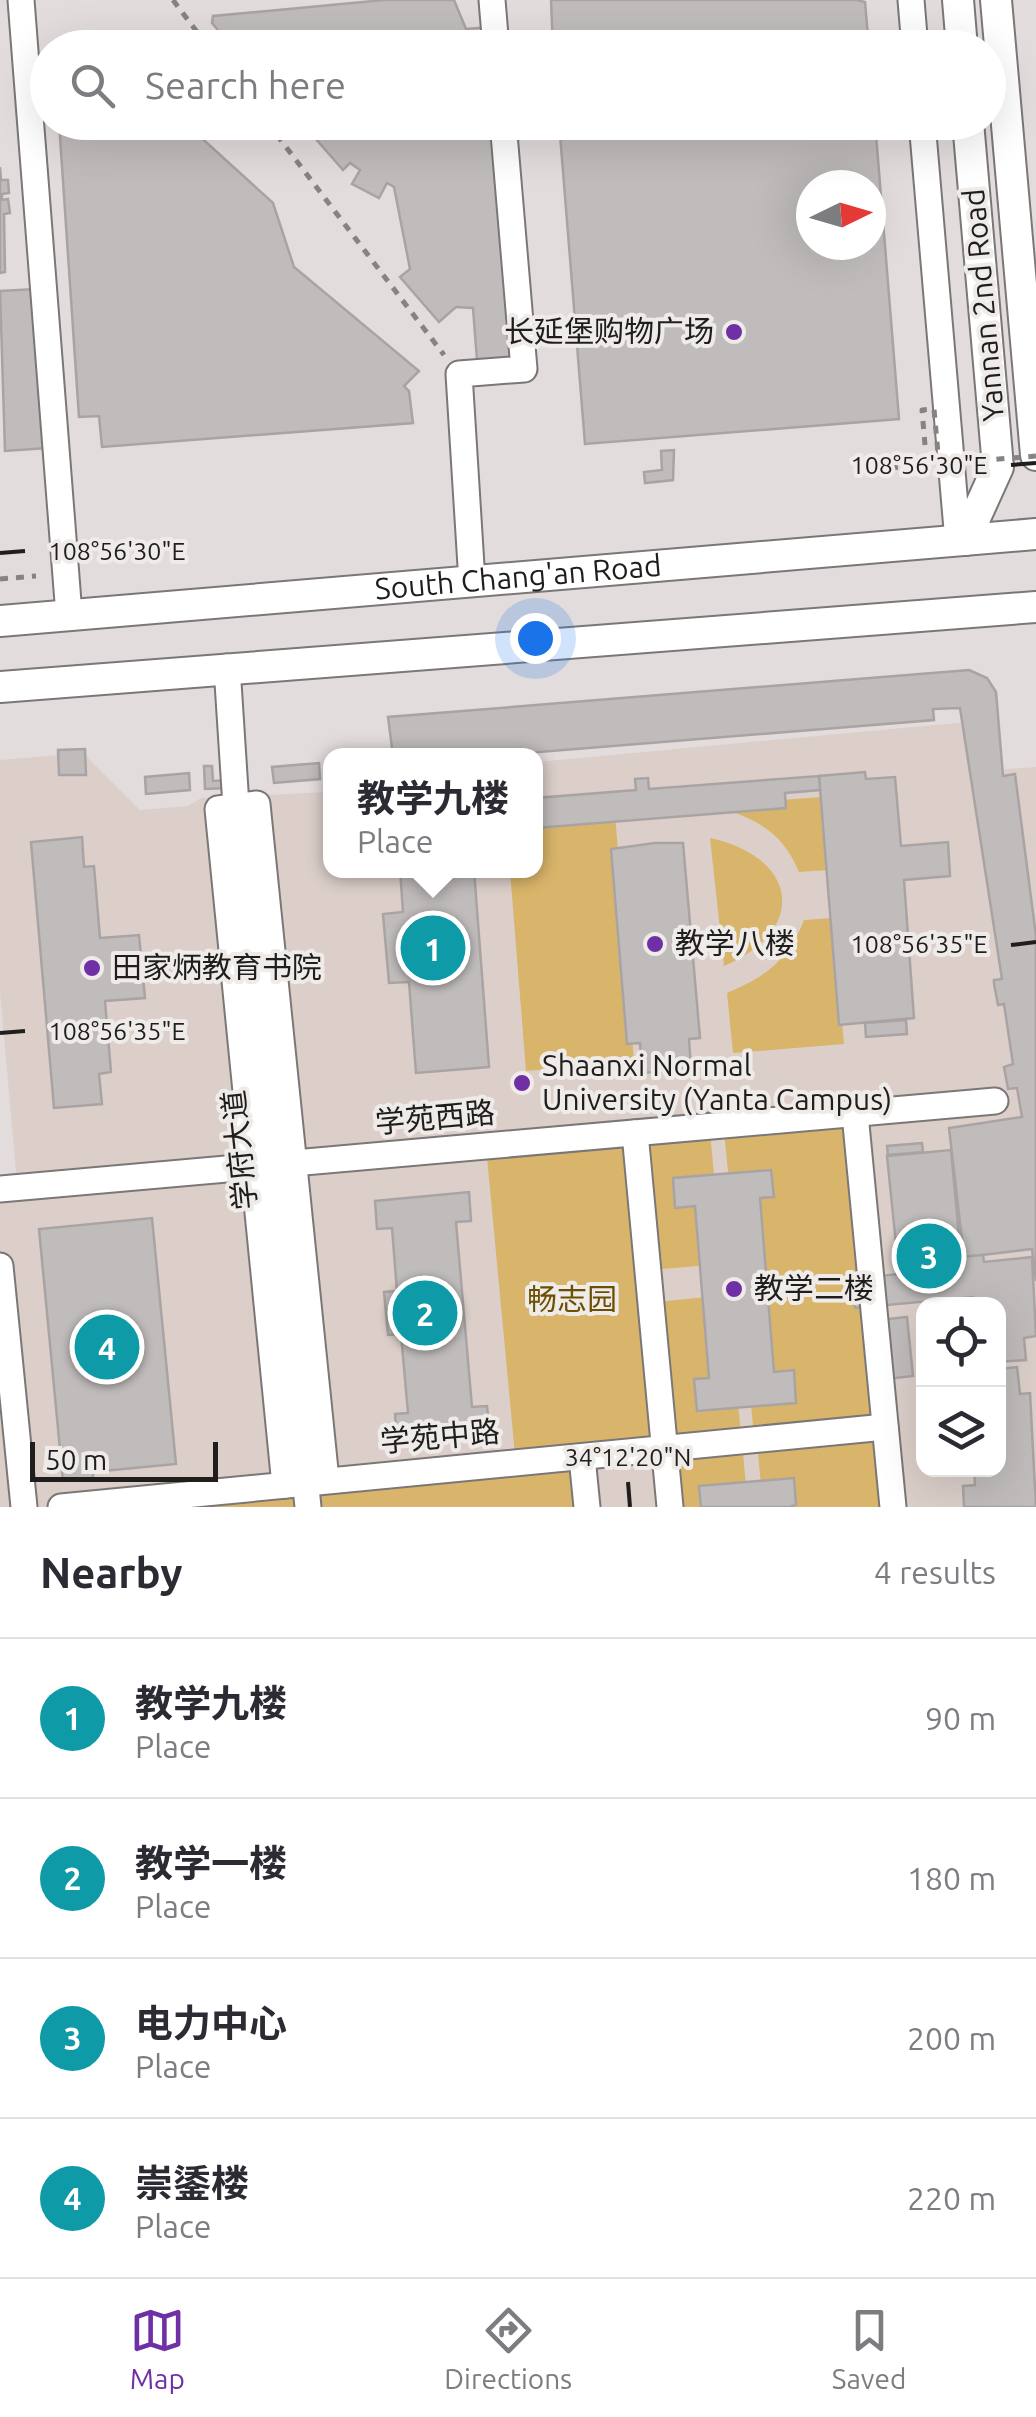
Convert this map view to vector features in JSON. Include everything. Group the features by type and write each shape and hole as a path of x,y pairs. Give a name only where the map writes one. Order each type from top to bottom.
{"main road":[{"path":"958,0 960,30"},
{"name":"Yannan 2nd Road","path":"996,0 999,30"},
{"name":"Yannan 2nd Road","path":"1006,114 1036,456"},
{"name":"Yannan 2nd Road","path":"961,540 998,467 970,140"},
{"name":"South Chang'an Road","path":"0,621 1036,534"},
{"path":"0,687 1036,606"}],"street":[{"path":"21,0 30,115"},
{"path":"492,0 494,30"},
{"path":"912,0 914,30"},
{"path":"32,140 69,615"},
{"path":"472,582 459,374 524,369 504,140"},
{"name":"Yannan 2nd Road","path":"924,140 961,540"},
{"path":"227,667 236,806"},
{"path":"306,1488 274,1164 218,809 257,804 274,1164 306,1488"},
{"name":"学苑西路","path":"0,1188 995,1101"},
{"path":"856,1114 892,1507"},
{"path":"635,1133 670,1507"},
{"path":"0,1266 24,1507"},
{"name":"学苑中路","path":"61,1507 306,1488 885,1427"},
{"path":"582,1457 586,1507"}],"path":[{"path":"173,0 196,30"},
{"path":"281,140 459,374"},
{"path":"925,446 922,410 934,410 939,464"},
{"path":"890,468 1036,456"},
{"path":"0,579 36,576"}],"shaded area":[{"name":"Shaanxi Normal University (Yanta Campus)","path":"978,721 982,771 1036,767 1036,1507 0,1507 0,1175 16,1172 0,992 0,760 83,753 140,810 188,806 201,798 323,792 323,878 543,878 543,761"}],"green space":[{"path":"823,797 829,870 799,872 784,845 764,827 709,805"},
{"path":"615,813 634,1062 526,1071 511,878 543,878 543,818"},
{"path":"710,838 739,847 761,861 776,877 782,896 780,915 770,933 751,951 724,966"},
{"path":"833,918 844,1044 733,1053 727,993 774,965 791,946 804,920"},
{"path":"850,1119 880,1424 754,1436 724,1131"},
{"path":"710,1131 722,1264 650,1270 638,1137"},
{"name":"畅志园","path":"629,1144 658,1442 515,1455 487,1157"},
{"path":"727,1295 741,1434 670,1441 656,1302"},
{"path":"880,1431 887,1507 763,1507 757,1442"},
{"path":"742,1442 748,1507 672,1507 667,1449"},
{"path":"574,1464 579,1507 131,1507"}],"building":[{"path":"384,0 454,0 466,29 500,26 500,30 218,30 212,23 213,16"},
{"path":"551,0 857,0 865,2 867,30 552,30"},
{"path":"60,140 204,140 273,203 294,267 419,371 404,386 409,391 413,423 102,447 99,416 79,417"},
{"path":"317,140 509,140 529,380 491,360 477,360 473,308 456,307 439,322 400,277 410,269 394,187 387,183 379,198 352,184 360,170 350,163 343,170"},
{"name":"长延堡购物广场","path":"560,140 876,140 879,170 796,170 796,260 886,258 899,419 585,444"},
{"path":"0,167 1,180 8,180 9,193 2,194 2,200 8,199 10,213 4,214 5,272 0,273"},
{"path":"36,289 47,448 5,451 0,291"},
{"path":"674,450 673,480 645,483 644,472 662,470 661,451"},
{"path":"969,670 987,678 996,692 1003,776 1015,774 1036,936 1036,1281 1032,1249 964,1257 949,1128 1022,1117 1017,1088 1008,1089 1004,1067 1013,1064 1004,1004 998,1005 994,984 994,980 1002,979 960,708 933,709 934,720 543,752 543,748 392,748 388,717"},
{"path":"85,749 86,775 59,775 58,750"},
{"path":"319,763 320,779 274,783 272,767"},
{"path":"204,766 212,766 213,781 226,780 227,788 205,789"},
{"path":"865,772 866,779 895,777 901,846 948,842 950,876 904,880 914,1018 839,1025 819,776"},
{"path":"189,773 190,790 146,794 145,777"},
{"path":"819,776 820,790 785,793 786,808 543,827 543,797 636,790 635,779 648,778 649,789"},
{"name":"田家炳教育书院","path":"82,837 84,867 94,866 100,938 139,935 145,998 105,1001 111,1072 99,1074 102,1104 54,1108 31,842"},
{"name":"教学八楼","path":"683,843 700,1038 689,1039 691,1069 642,1073 640,1043 627,1044 611,849"},
{"path":"401,878 475,878 489,1067 416,1073 409,982 389,983 383,914 403,912"},
{"path":"906,1020 907,1034 866,1037 865,1023"},
{"path":"922,1143 923,1152 888,1155 887,1146"},
{"path":"951,1150 961,1257 983,1255 984,1262 1032,1257 1036,1336 1024,1338 1026,1360 1006,1361 1006,1297 916,1297 916,1302 855,1308 852,1279 899,1274 887,1156"},
{"name":"教学二楼","path":"771,1170 774,1197 760,1198 774,1372 794,1370 796,1403 697,1411 694,1379 709,1378 695,1206 675,1208 673,1178"},
{"path":"469,1192 471,1221 456,1222 472,1407 487,1406 490,1434 397,1442 395,1414 408,1413 401,1334 388,1335 384,1292 397,1291 392,1228 377,1229 375,1201"},
{"path":"152,1218 176,1464 93,1472 93,1478 63,1481 39,1229"},
{"path":"907,1317 913,1376 886,1379 879,1320"},
{"path":"1017,1367 1020,1394 1030,1393 1036,1507 964,1507 963,1486 975,1485 974,1477 1006,1477 1006,1368"},
{"path":"794,1478 796,1505 701,1507 699,1486"}],"place":[{"name":"长延堡购物广场","path":"734,332"},
{"name":"教学八楼","path":"655,944"},
{"name":"教学九楼","path":"433,948"},
{"name":"田家炳教育书院","path":"92,968"},
{"name":"Shaanxi Normal University (Yanta Campus)","path":"522,1083"},
{"name":"电力中心","path":"929,1256"},
{"name":"教学二楼","path":"734,1289"},
{"name":"教学一楼","path":"425,1313"},
{"name":"崇鋈楼","path":"107,1347"}]}
